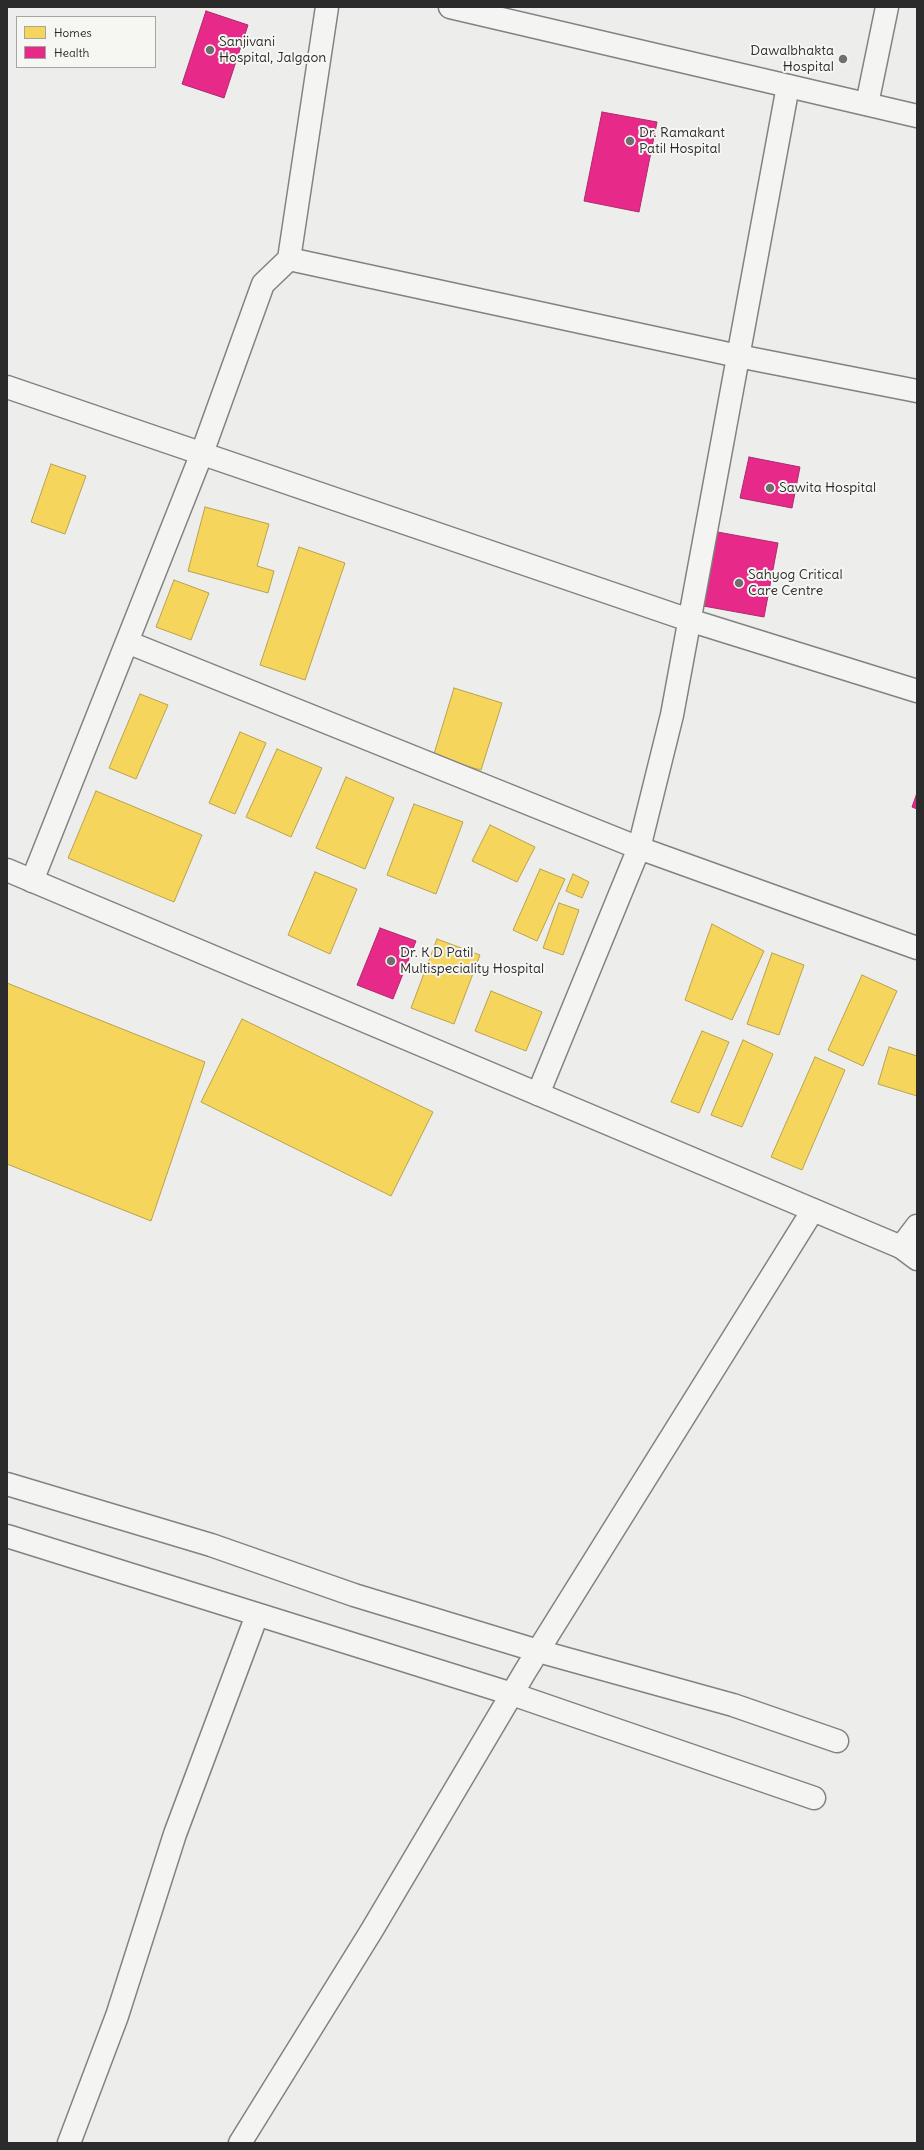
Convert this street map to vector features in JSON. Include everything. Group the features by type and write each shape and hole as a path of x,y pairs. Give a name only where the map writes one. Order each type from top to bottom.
{"street":[{"path":"32,881 202,453 263,284 289,259 327,7"},
{"path":"450,7 917,116"},
{"path":"867,104 887,7"},
{"path":"538,1094 639,848 672,715 788,86"},
{"path":"289,259 738,356 917,391"},
{"path":"7,387 689,620 917,691"},
{"path":"127,642 639,848 917,948"},
{"path":"7,870 813,1210 909,1253 917,1226"},
{"path":"240,2143 372,1930 538,1651 813,1210"},
{"path":"7,1484 211,1545 354,1595 538,1651 733,1705 837,1741"},
{"path":"7,1536 512,1694 814,1798"},
{"path":"69,2143 117,2016 175,1834 257,1615"}],"building: Homes":[{"path":"51,464 86,476 65,534 31,522"},
{"path":"205,507 269,524 257,566 274,571 268,593 188,571"},
{"path":"299,547 345,563 305,680 260,665"},
{"path":"174,580 209,593 191,640 156,627"},
{"path":"454,688 502,703 481,770 433,757"},
{"path":"140,694 168,705 136,779 109,768"},
{"path":"240,732 266,743 235,814 209,803"},
{"path":"277,749 322,768 291,837 246,817"},
{"path":"346,777 394,798 365,869 316,848"},
{"path":"96,791 202,835 174,902 68,858"},
{"path":"414,804 463,822 436,894 387,875"},
{"path":"490,825 535,847 517,882 472,861"},
{"path":"540,869 565,879 537,941 513,930"},
{"path":"315,872 357,889 330,954 288,935"},
{"path":"573,874 589,882 582,898 566,891"},
{"path":"559,903 579,910 563,955 543,948"},
{"path":"712,924 764,951 732,1020 685,1000"},
{"path":"437,939 480,955 454,1024 411,1008"},
{"path":"772,953 804,965 779,1035 747,1024"},
{"path":"862,975 897,991 863,1066 828,1050"},
{"path":"7,983 205,1062 151,1221 7,1164"},
{"path":"491,991 542,1012 526,1051 475,1031"},
{"path":"242,1019 433,1112 391,1196 201,1102"},
{"path":"702,1031 729,1042 699,1113 671,1102"},
{"path":"743,1040 773,1054 742,1127 711,1115"},
{"path":"889,1047 917,1056 917,1096 878,1084"},
{"path":"815,1057 845,1070 802,1170 771,1157"}],"building: Health":[{"path":"206,11 248,25 224,98 182,84"},
{"path":"602,112 657,122 639,212 584,201"},
{"path":"749,457 800,467 792,508 740,498"},
{"path":"712,531 778,543 764,617 698,605"},
{"path":"917,793 917,809 912,807"},
{"path":"380,928 416,941 393,999 357,985"}],"place":[{"name":"Sanjivani Hospital, Jalgaon","path":"210,50"},
{"name":"Dawalbhakta Hospital","path":"843,59"},
{"name":"Dr. Ramakant Patil Hospital","path":"630,141"},
{"name":"Sawita Hospital","path":"770,488"},
{"name":"Sahyog Critical Care Centre","path":"739,583"},
{"name":"Dr. K D Patil Multispeciality Hospital","path":"391,961"}]}
